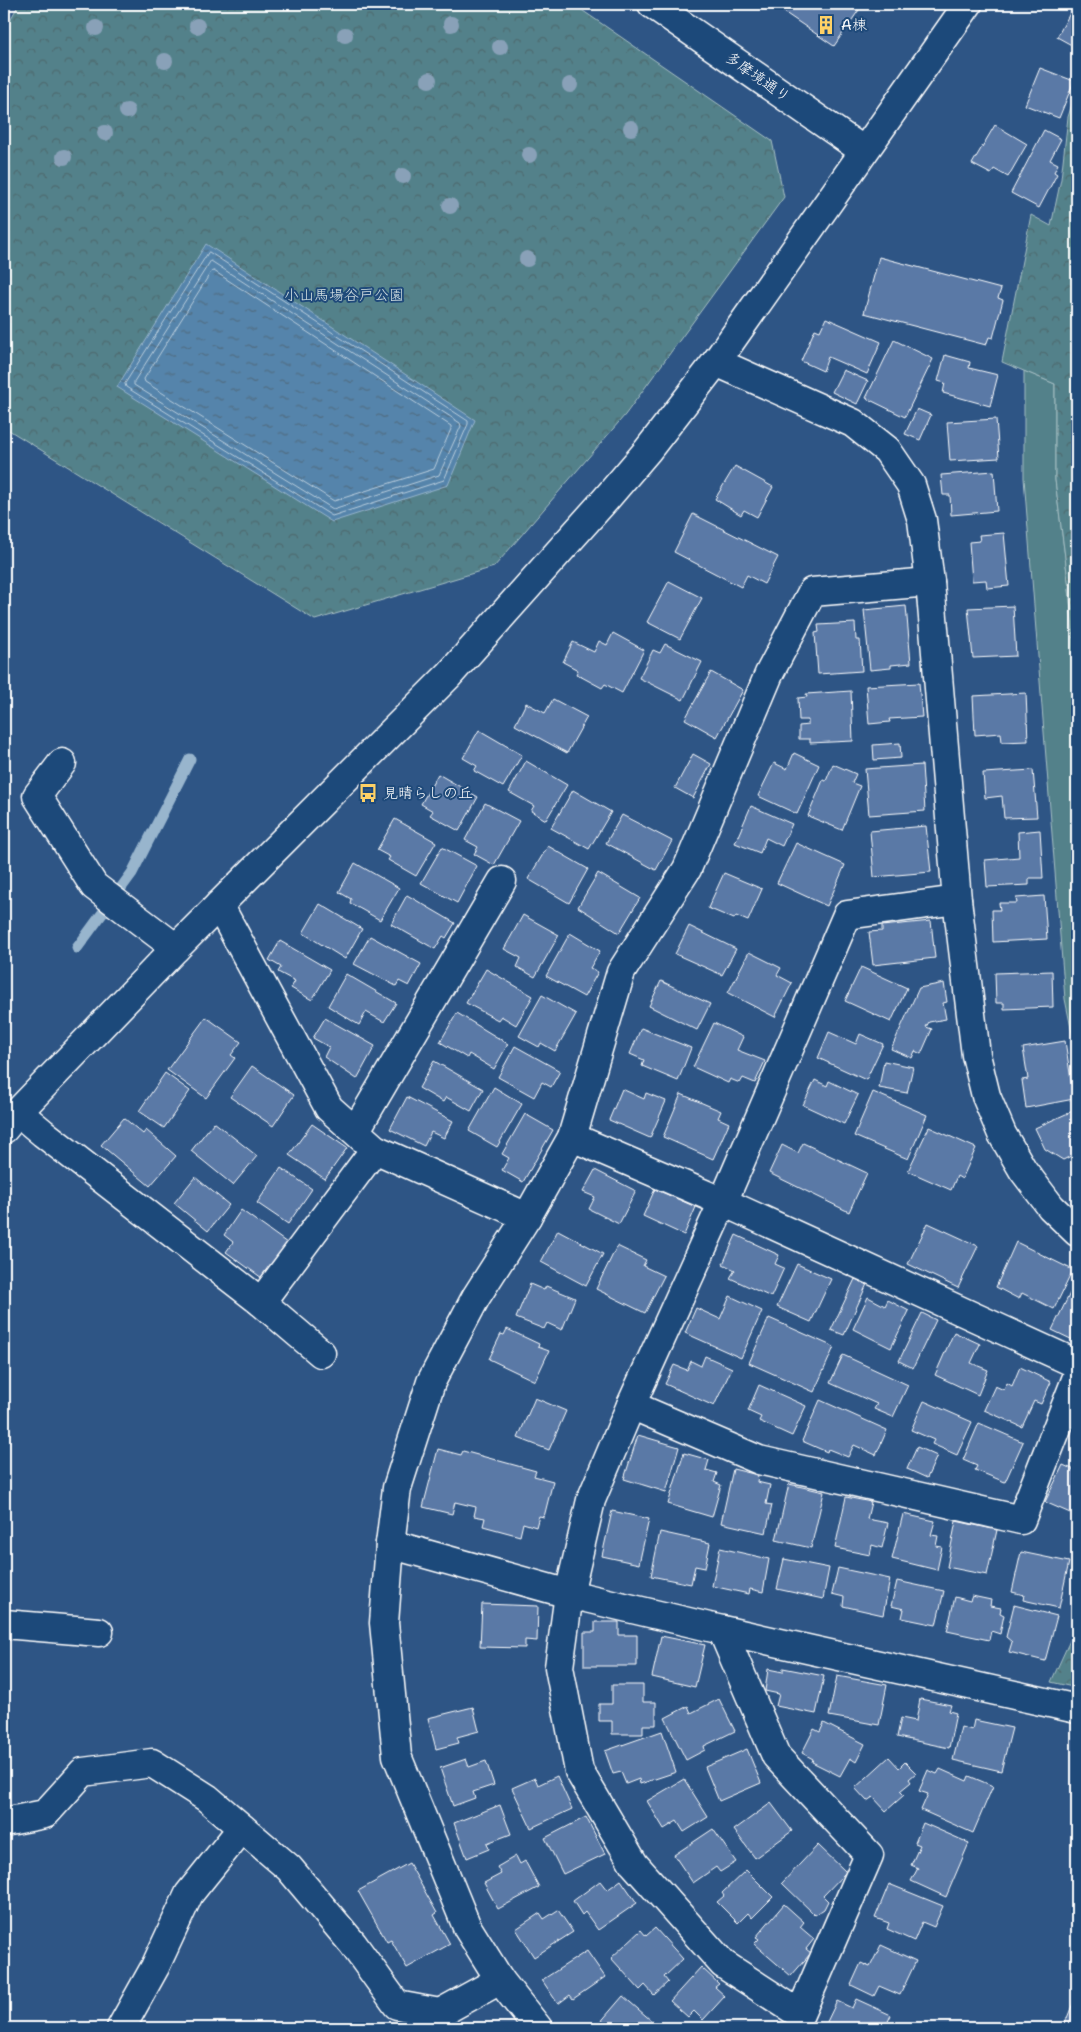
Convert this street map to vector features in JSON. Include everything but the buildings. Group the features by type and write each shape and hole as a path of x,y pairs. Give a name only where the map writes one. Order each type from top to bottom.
{"street":[{"name":"多摩境通り","path":"652,4 864,151"},
{"path":"322,1353 261,1302 42,1133 11,1120 176,948 456,668 606,499 647,451 716,362 968,4"},
{"path":"716,362 853,423 887,450 911,485 922,520 930,582 957,900 976,1056 986,1096 1002,1134 1023,1170 1051,1207 1077,1232"},
{"path":"538,2028 500,1980 467,1927 397,1756 384,1624 390,1544 397,1488 431,1382 476,1297 527,1217 572,1137 621,972 687,869 769,674 812,592 930,582"},
{"path":"62,763 37,796 94,886 176,948"},
{"path":"356,1130 502,881"},
{"path":"722,1630 776,1756 869,1855 800,2014 723,1964 634,1864 579,1771 559,1667 569,1594 591,1500 847,915 957,900"},
{"path":"219,905 329,1108 356,1130 375,1149 527,1217"},
{"path":"572,1137 723,1202 1077,1364"},
{"path":"261,1302 375,1149"},
{"path":"631,1405 759,1460 1021,1520 1077,1377"},
{"path":"390,1544 569,1594 1077,1709"},
{"path":"4,1624 99,1632"},
{"path":"4,1822 45,1814 83,1772 152,1763 207,1798 290,1868 353,1944 398,2005 440,2013 500,1980"},
{"path":"121,2028 155,1967 189,1894 242,1828"}],"green space":[{"name":"小山馬場谷戸公園","path":"19,4 573,4 772,141 784,197 625,415 494,567 315,620 4,427 4,31"},
{"path":"1077,88 1077,680 1069,588 1055,480 1055,384 1002,362 1031,215 1051,226 1061,179 1068,117"},
{"path":"1024,371 1055,384 1055,480 1069,588 1077,680 1077,1057 1065,999 1024,478"},
{"path":"1077,1625 1077,1688 1051,1682"}],"water":[{"path":"206,244 475,420 448,485 332,522 117,387"}],"waterway":[{"path":"77,948 132,873 190,759"}],"place":[{"name":"A棟","path":"826,25"},
{"name":"見晴らしの丘","path":"368,793"}]}
